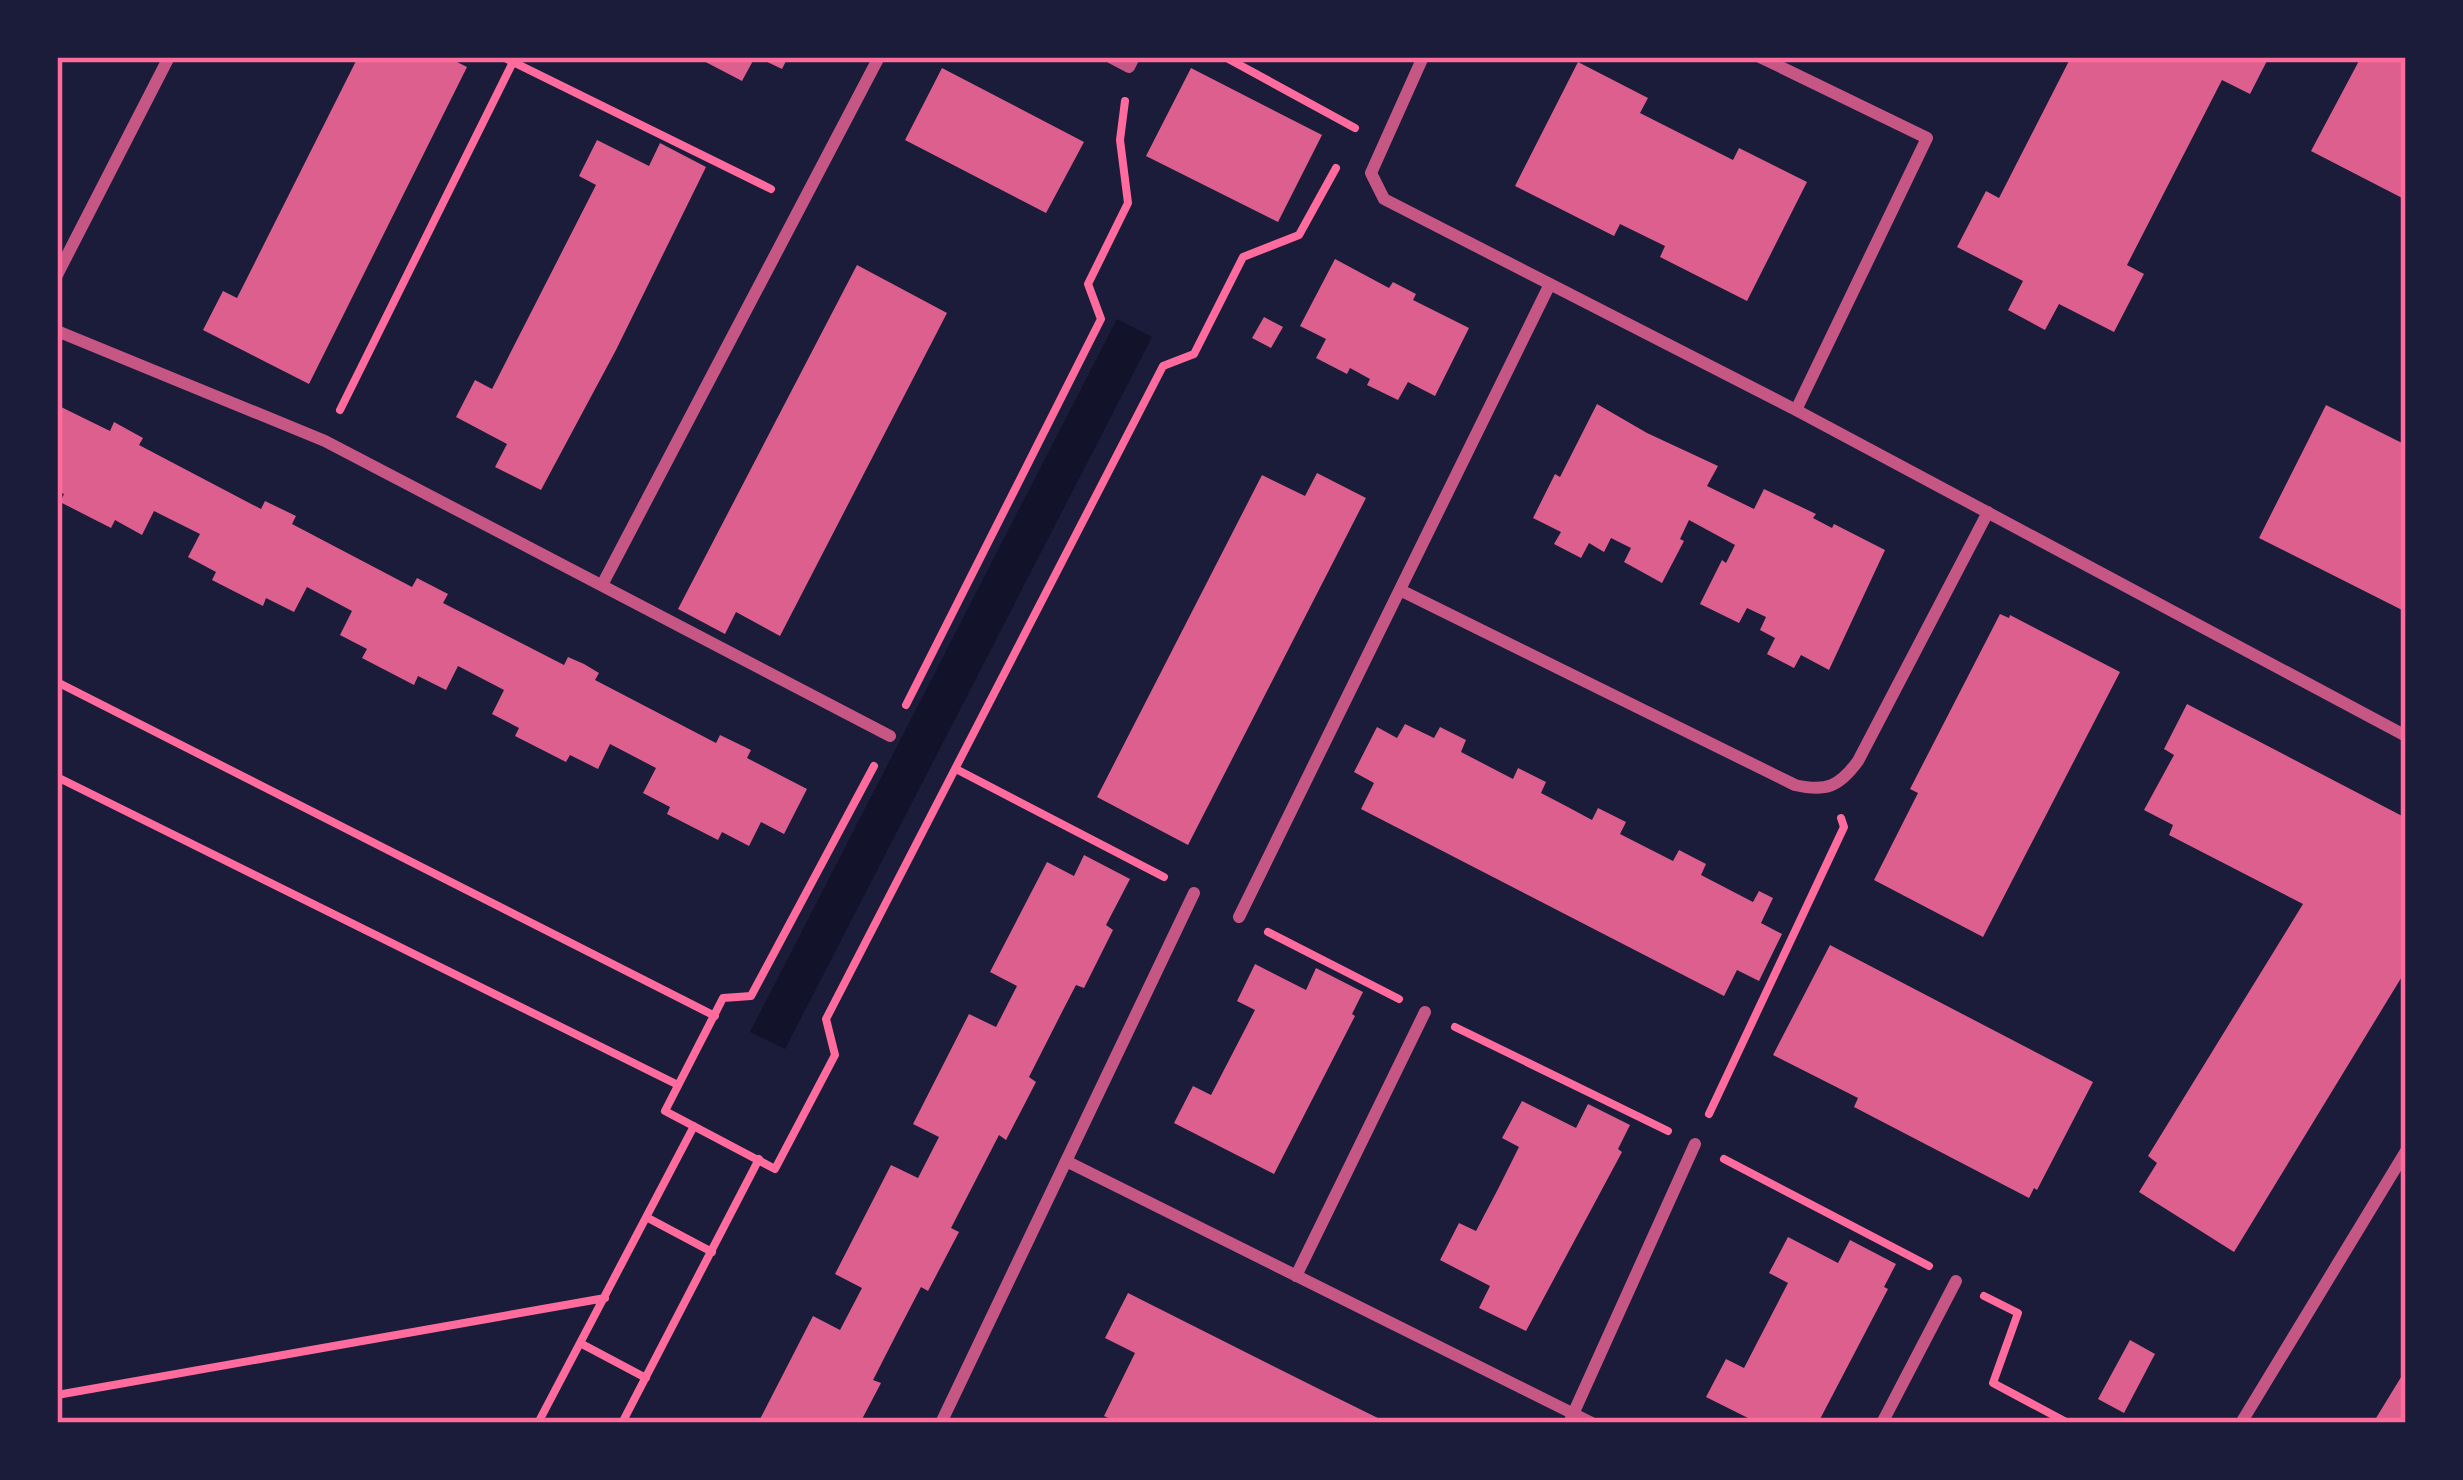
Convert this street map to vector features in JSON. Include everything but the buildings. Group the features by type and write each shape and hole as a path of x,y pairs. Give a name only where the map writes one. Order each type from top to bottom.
{"street":[{"path":"57,275 169,57"},
{"path":"602,585 879,57"},
{"path":"1110,57 1129,67 1134,57"},
{"path":"1423,57 1371,173 1384,199 1796,410 2406,736"},
{"path":"1760,57 1927,138 1796,410"},
{"path":"1239,917 1550,284"},
{"path":"57,331 325,441 890,736"},
{"path":"1400,590 1795,785 1818,790 1833,787 1858,761 1988,512"},
{"path":"941,1423 1194,893"},
{"path":"1296,1276 1425,1012"},
{"path":"1571,1418 1695,1144"},
{"path":"2241,1423 2406,1151"},
{"path":"1066,1161 1571,1418 1592,1423"},
{"path":"1882,1423 1956,1281"}],"path":[{"path":"1225,57 1357,129 1347,147"},
{"path":"325,441 508,59 803,205"},
{"path":"1120,140 1128,203 1088,284 1102,319 890,736 751,996 723,998 665,1111 775,1169 835,1055 826,1018 1163,366 1194,354 1244,256 1299,235 1337,164"},
{"path":"57,682 716,1016"},
{"path":"956,769 1194,893"},
{"path":"57,777 678,1084"},
{"path":"1695,1144 1844,827 1833,787"},
{"path":"1239,917 1326,962"},
{"path":"1515,1057 1652,1123"},
{"path":"538,1423 694,1126"},
{"path":"622,1423 759,1159"},
{"path":"648,1218 712,1252"},
{"path":"57,1395 605,1298"},
{"path":"580,1343 646,1378"}],"shaded area":[{"path":"1117,319 1152,337 785,1049 750,1032"}]}
